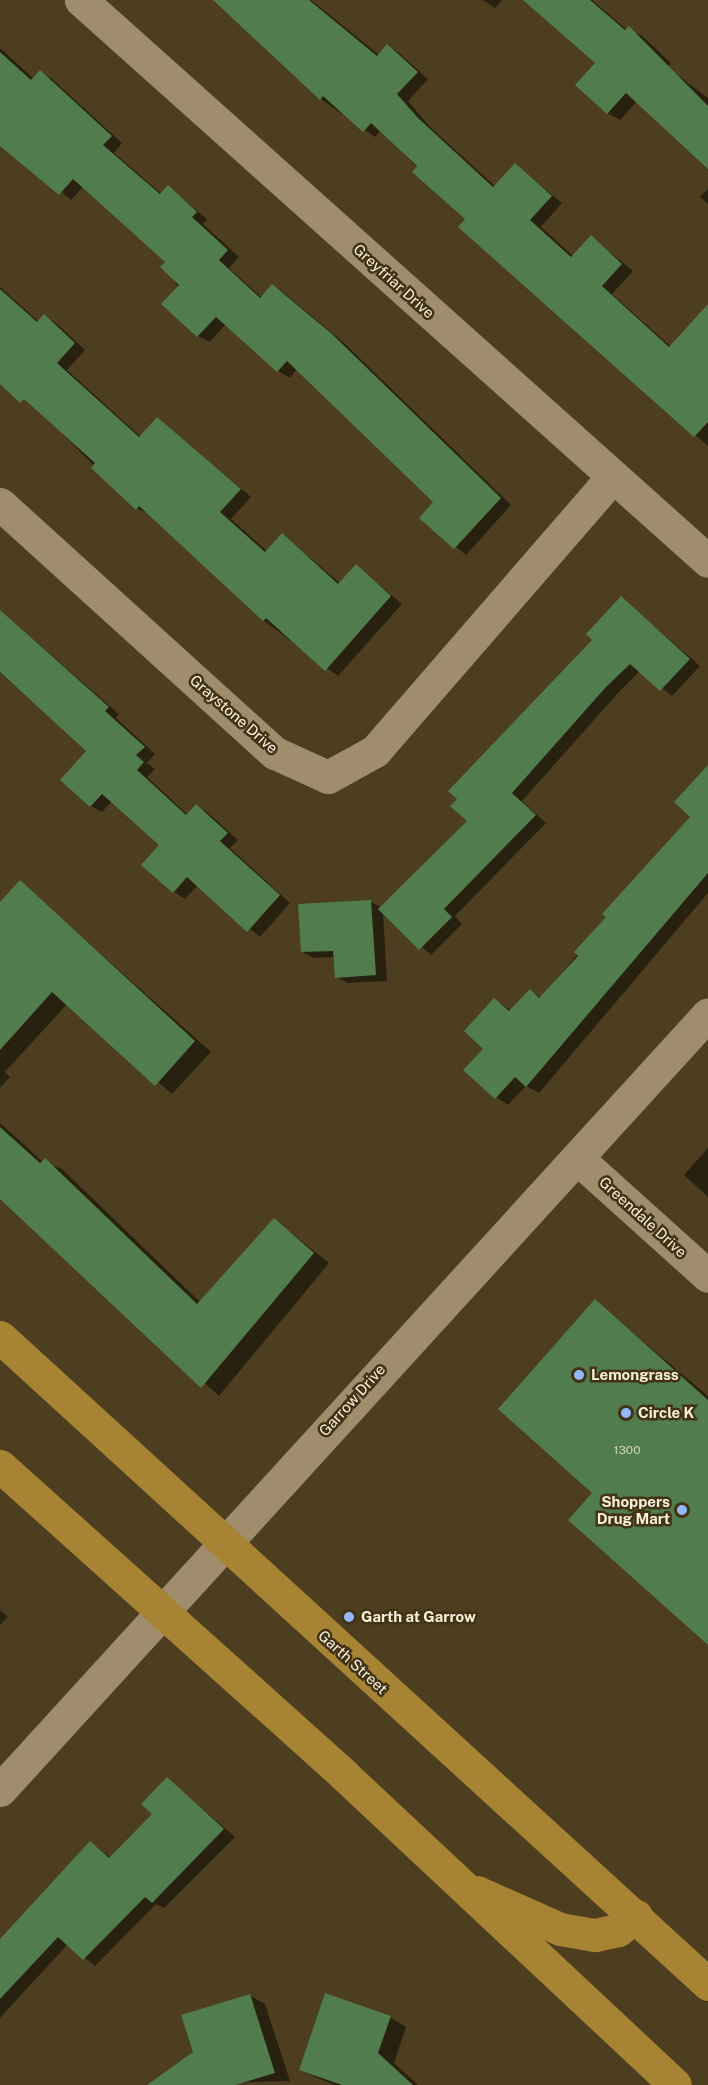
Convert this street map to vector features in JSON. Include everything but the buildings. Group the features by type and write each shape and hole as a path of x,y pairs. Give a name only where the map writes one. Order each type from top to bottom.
{"main road":[{"name":"Garth Street","path":"0,1337 708,1984"},
{"path":"0,1466 344,1775 451,1880 675,2085"},
{"path":"451,1880 560,1929 595,1935 618,1930 636,1916"}],"street":[{"name":"Greyfriar Drive","path":"81,0 708,561"},
{"name":"Graystone Drive","path":"0,504 275,753 328,777 375,751 612,477"},
{"name":"Garrow Drive","path":"0,1790 159,1610 708,1014"},
{"name":"Greendale Drive","path":"577,1158 708,1276"}],"place":[{"name":"Lemongrass","path":"579,1375"},
{"name":"Circle K","path":"626,1413"},
{"name":"Shoppers Drug Mart","path":"682,1510"},
{"name":"Garth at Garrow","path":"349,1617"}]}
